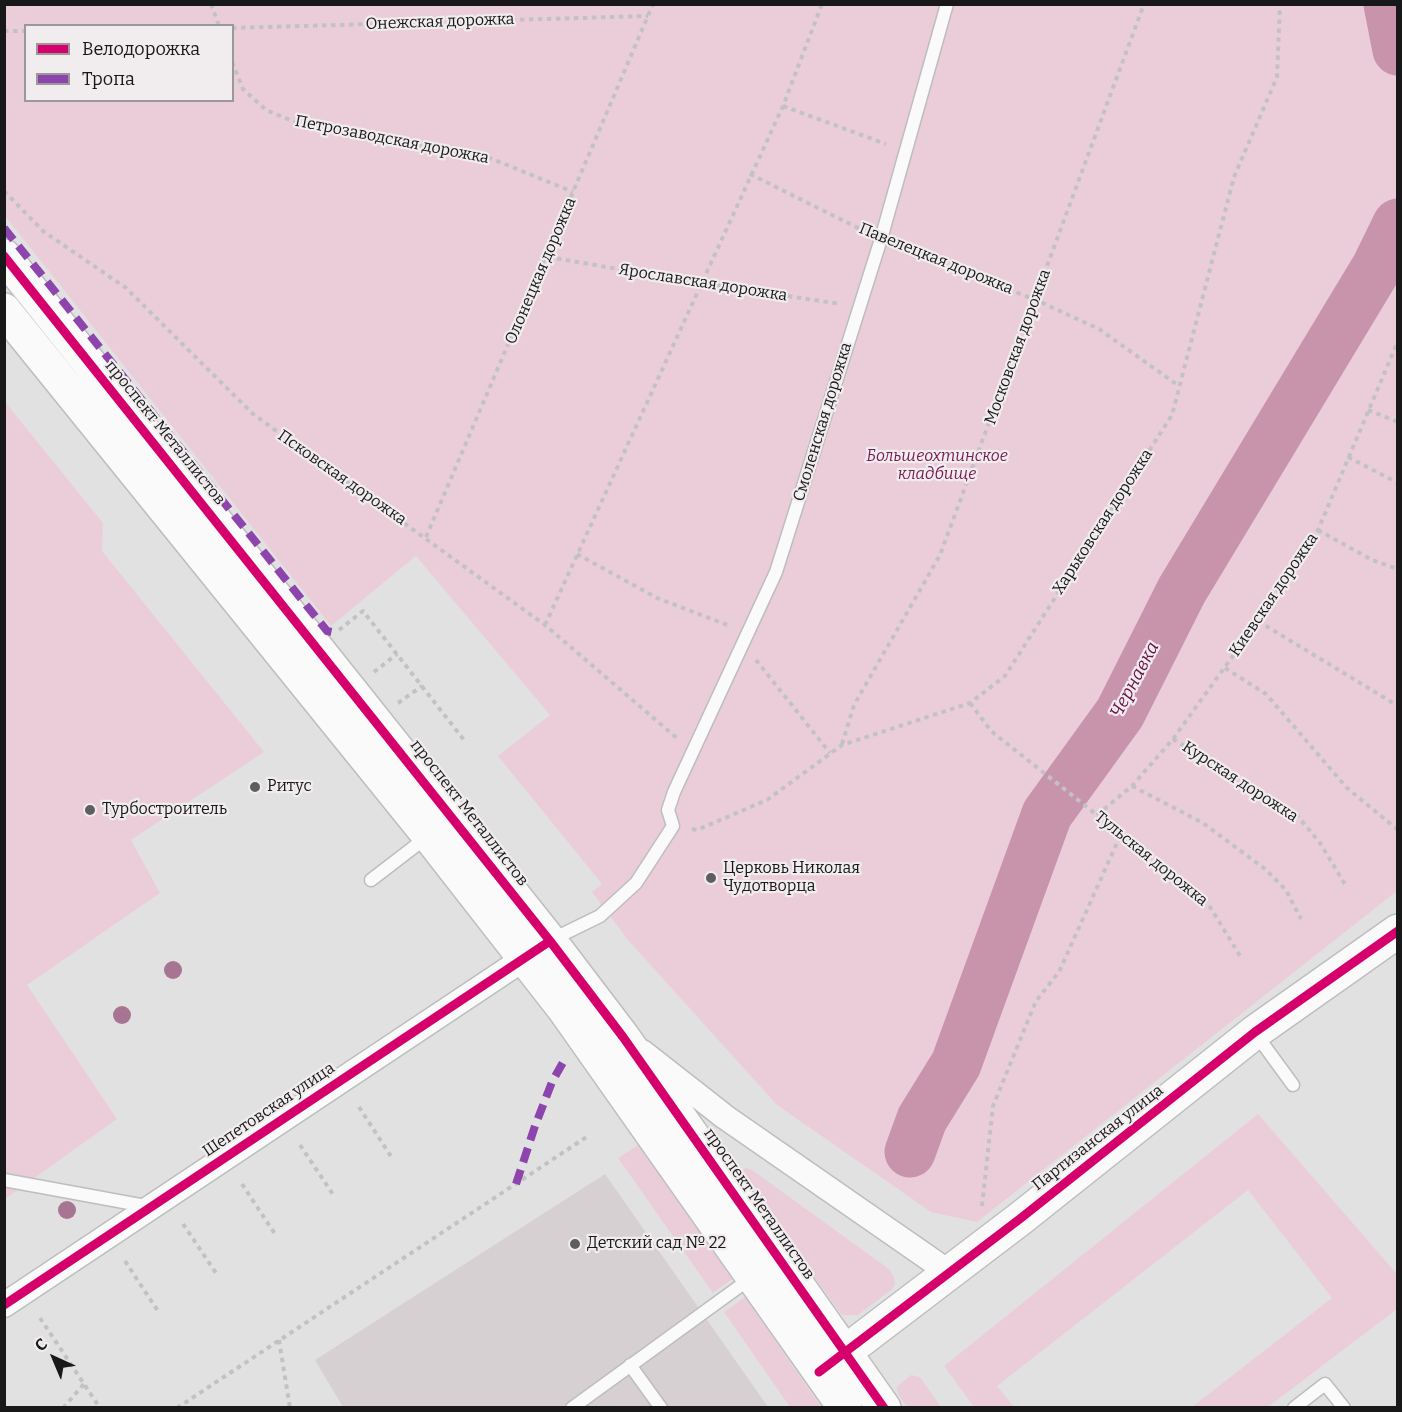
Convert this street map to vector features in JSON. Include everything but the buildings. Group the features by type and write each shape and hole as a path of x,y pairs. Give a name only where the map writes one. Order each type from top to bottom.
{"street":[{"name":"проспект Металлистов","path":"4,256 538,949 601,1061 845,1407"},
{"name":"проспект Металлистов","path":"4,310 429,836 623,1037 884,1407"},
{"name":"Партизанская улица","path":"819,1372 1255,1032 1398,931"},
{"name":"Шепетовская улица","path":"4,1305 538,949"},
{"path":"623,1037 725,1117 950,1272"}],"lane":[{"name":"Смоленская дорожка","path":"673,826 668,810 776,572 881,239 947,4"},
{"path":"538,949 600,916 636,883 673,826"},
{"path":"371,880 429,836"},
{"path":"1255,1032 1293,1085"},
{"path":"4,1180 151,1207"},
{"path":"572,1407 753,1277"},
{"path":"630,1365 661,1407"},
{"path":"1294,1407 1325,1384 1344,1407"}],"path":[{"path":"211,4 218,24"},
{"path":"545,625 783,106 822,4"},
{"path":"4,31 24,31"},
{"path":"783,106 907,152"},
{"path":"1368,410 1398,422"},
{"path":"1348,457 1398,483"},
{"path":"1318,530 1372,560 1398,569"},
{"path":"576,554 657,598 745,638 830,753"},
{"path":"336,633 363,611 464,740"},
{"path":"1258,621 1398,706"},
{"path":"369,676 397,654"},
{"path":"1225,668 1266,694 1347,788 1398,830"},
{"path":"392,707 422,686"},
{"path":"1132,786 1203,823 1264,869 1286,890 1301,919"},
{"path":"982,1206 993,1106 1036,1001 1059,972 1121,834"},
{"path":"358,1107 392,1158"},
{"path":"177,1407 588,1136"},
{"path":"300,1145 333,1196"},
{"path":"242,1184 275,1234"},
{"path":"183,1224 216,1273"},
{"path":"125,1261 158,1311"},
{"path":"40,1318 99,1407"},
{"path":"279,1340 290,1407"},
{"path":"63,1407 84,1384"}],"shaded area":[{"name":"Детский сад № 22","path":"605,1174 768,1407 343,1407 315,1360"}],"green space":[{"name":"Большеохтинское кладбище","path":"5,5 1397,5 1397,891 977,1222 931,1212 777,1105 628,940 592,892 602,884 498,756 550,715 416,556 331,626 5,216"},
{"name":"Турбостроитель","path":"5,402 103,523 102,551 264,752 131,840 160,893 27,985 117,1119 5,1199"},
{"path":"1258,1114 1397,1274 1397,1309 1268,1407 1192,1407 1332,1298 1248,1190 997,1386 1014,1407 974,1407 944,1366"},
{"path":"638,1145 732,1279 713,1293 618,1158"},
{"path":"745,1168 752,1170 889,1269 894,1277 895,1285 891,1290 858,1315 842,1315 742,1178 741,1172"},
{"path":"745,1297 821,1407 790,1407 724,1312"},
{"path":"911,1375 920,1377 941,1407 907,1407 898,1394 897,1387"}],"waterway":[{"name":"Чернавка","path":"1389,4 1398,50"},
{"name":"Чернавка","path":"910,1152 922,1119 956,1064 1047,814 1120,713 1182,590 1377,267 1398,224"}],"marked path":[{"path":"4,228 327,631 336,633"},
{"path":"516,1184 552,1082 566,1057"}],"cycle path":[{"path":"4,256 550,941 623,1037 884,1408"},
{"path":"819,1372 1021,1218 1255,1032 1398,931"},
{"path":"4,1305 550,941"}],"place":[{"name":"Ритус","path":"255,787"},
{"name":"Турбостроитель","path":"90,810"},
{"name":"Церковь Николая Чудотворца","path":"711,878"},
{"name":"Детский сад № 22","path":"575,1244"}]}
